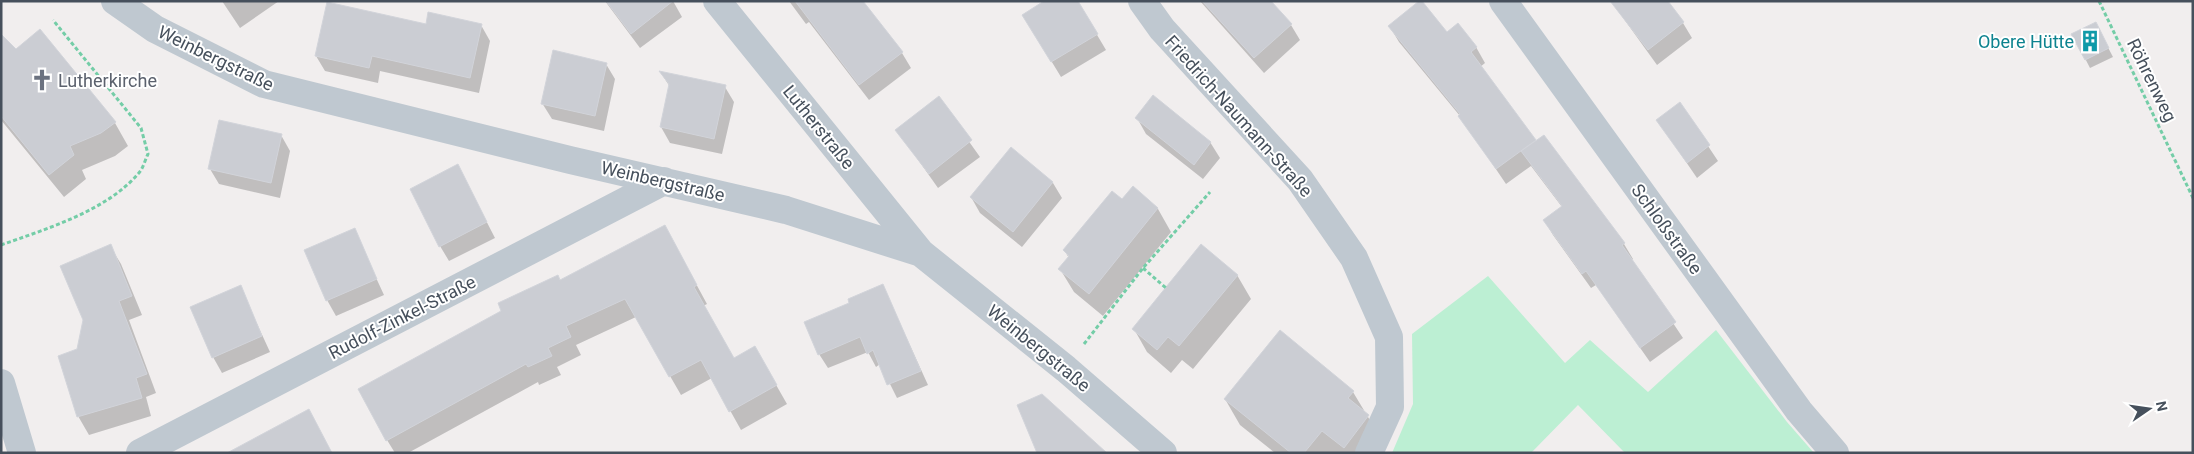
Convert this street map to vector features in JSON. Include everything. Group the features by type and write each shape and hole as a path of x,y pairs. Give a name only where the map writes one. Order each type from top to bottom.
{"street":[{"name":"Weinbergstraße","path":"115,1 156,29 264,84 786,210 921,253 1066,369 1163,453"},
{"name":"Lutherstraße","path":"717,1 921,253"},
{"name":"Friedrich-Naumann-Straße","path":"1142,1 1162,29 1300,180 1354,258 1389,337 1390,407 1369,453"},
{"name":"Schloßstraße","path":"1503,1 1799,411 1835,453"},
{"name":"Rudolf-Zinkel-Straße","path":"140,453 664,181"},
{"path":"1,383 22,453"}],"path":[{"name":"Röhrenweg","path":"2099,1 2193,198"},
{"path":"1,245 44,229 108,200 139,174 148,154 141,128 53,20"},
{"path":"1083,346 1143,268 1210,192"},
{"path":"1143,268 1166,288"}],"green space":[{"path":"1488,276 1565,363 1590,340 1648,392 1716,330 1787,422 1814,453 1625,453 1578,405 1531,453 1392,453 1413,404 1412,334"}],"building":[{"path":"606,1 673,1 631,34"},
{"path":"795,1 863,1 903,52 859,85"},
{"path":"1044,1 1078,1 1098,34 1051,62 1022,15"},
{"path":"1202,1 1271,1 1292,24 1254,58"},
{"path":"1419,1 1422,1 1447,32 1458,23 1477,47 1471,52 1536,140 1496,169 1458,116 1460,114 1388,26"},
{"path":"1610,1 1668,1 1684,22 1648,50"},
{"path":"327,2 426,24 428,12 482,24 470,78 372,56 369,68 315,56"},
{"name":"Obere Hütte","path":"2096,22 2109,48 2085,60 2071,34"},
{"name":"Lutherkirche","path":"40,29 116,122 101,133 70,146 74,155 49,175 1,116 1,34 16,49"},
{"path":"553,50 607,63 595,116 541,104"},
{"path":"659,71 726,85 714,139 660,127 669,84"},
{"path":"1153,95 1211,142 1194,165 1135,118"},
{"path":"939,96 972,140 929,174 895,130"},
{"path":"1680,102 1710,145 1687,163 1656,120"},
{"path":"219,120 282,134 271,183 208,169"},
{"path":"1544,135 1625,243 1622,245 1676,322 1640,348 1586,271 1582,274 1543,220 1562,206 1521,151"},
{"path":"1011,147 1053,182 1013,232 970,197"},
{"path":"458,164 487,222 439,247 410,189"},
{"path":"1133,186 1158,208 1089,294 1058,269 1069,256 1063,250 1112,191 1122,199"},
{"path":"665,225 697,285 694,287 734,358 755,346 777,385 729,412 701,360 669,377 625,299 566,326 571,337 548,348 552,356 528,367 526,364 386,441 358,389 501,311 498,303 558,275 560,280"},
{"path":"355,228 377,279 326,301 304,250"},
{"path":"111,244 132,296 119,301 147,374 136,378 142,398 77,417 58,356 77,349 83,320 60,266"},
{"path":"1201,244 1238,275 1179,346 1168,337 1157,350 1132,329"},
{"path":"883,284 921,371 887,385 873,350 867,354 860,337 818,355 804,322 849,303 848,299"},
{"path":"241,285 262,336 212,358 190,307"},
{"path":"1280,330 1354,391 1348,398 1369,415 1344,448 1322,431 1304,453 1291,453 1224,399"},
{"path":"1042,394 1107,453 1037,453 1017,405"},
{"path":"309,409 332,453 227,453"}],"place":[{"name":"Obere Hütte","path":"2090,41"},
{"name":"Lutherkirche","path":"42,80"}]}
